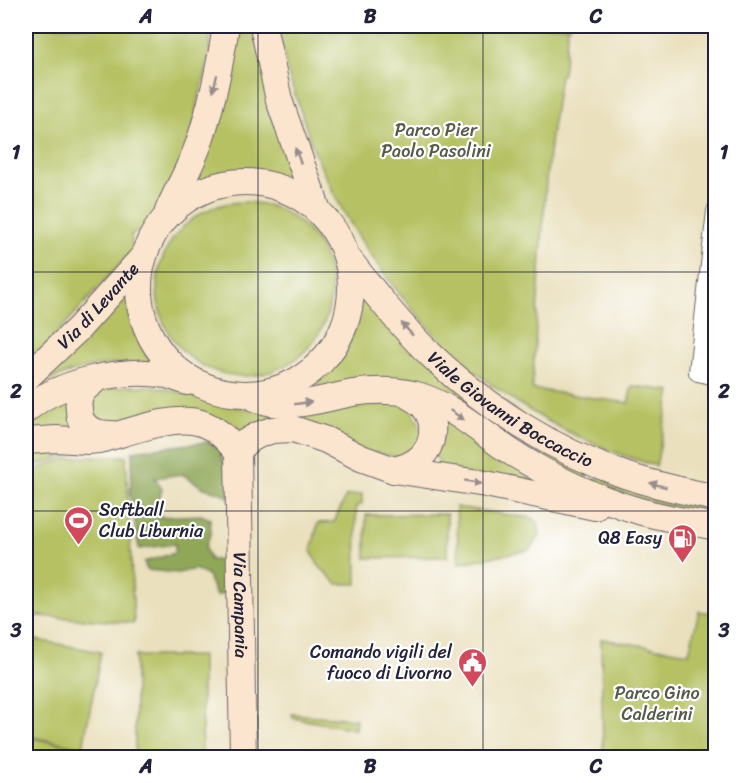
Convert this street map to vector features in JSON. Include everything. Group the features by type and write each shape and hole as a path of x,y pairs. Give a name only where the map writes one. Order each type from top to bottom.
{"main road":[{"name":"Viale Giovanni Boccaccio","path":"226,26 218,74 193,158 166,216 152,235 143,256 138,293 146,329 166,360 184,376 206,387 231,393 268,392 298,379 316,366 331,349 342,330 349,308 351,286 347,256"},
{"name":"Viale Giovanni Boccaccio","path":"263,26 279,100 318,211"},
{"name":"Viale Giovanni Boccaccio","path":"166,216 183,201 203,190 224,183 247,181 269,184 300,197 328,222 347,256 383,302 431,356 482,398 522,426 568,451 622,474 716,498"},
{"name":"Via di Levante","path":"26,378 78,329 143,256"},
{"path":"26,410 55,391 81,382 129,374 164,375 206,387"},
{"path":"96,379 84,389 80,396 78,404 81,421 93,432 118,435"},
{"name":"Viale Giovanni Boccaccio","path":"247,394 265,402 295,405 363,392 403,392 423,397 438,403 514,454 568,483 635,509 716,527"},
{"path":"394,470 421,458 432,436 432,422 427,412 418,402 403,392"},
{"path":"26,441 56,439 88,441 170,422 193,421 203,423 219,432 238,453"},
{"name":"Viale Giovanni Boccaccio","path":"238,453 243,443 262,433 277,429 293,429 326,440 361,458 394,470 486,484 598,508 635,509"},
{"name":"Via Campania","path":"238,453 243,758"}],"street":[{"path":"707,374 716,211"}],"green space":[{"path":"26,26 212,26 206,73 195,119 180,164 145,229 131,235 133,250 26,367"},
{"path":"233,26 255,26 302,188 276,177 255,173 222,175 192,185"},
{"name":"Parco Pier Paolo Pasolini","path":"276,26 570,26 568,27 563,74 560,75 546,181 532,389 628,403 632,386 671,391 656,466 576,436 543,418 483,378 430,329 382,271 342,208 325,175 311,143 289,78"},
{"path":"244,202 261,203 277,208 293,216 306,227 317,240 325,256 330,272 330,306 325,322 317,338 306,351 293,362 277,370 261,375 244,376 227,375 211,370 195,362 182,351 171,338 163,322 158,306 157,289 158,272 163,256 171,240 182,227 195,216 211,208 227,203"},
{"path":"125,288 133,327 152,363 110,365 70,372 45,383 26,398 26,388"},
{"path":"363,289 590,470 584,481 570,475 446,397 305,395 304,389 323,377 344,352 354,332"},
{"path":"126,386 167,389 232,406 268,411 349,401 407,402 426,436 402,458 361,450 122,423 92,422 89,400 102,391"},
{"path":"72,391 77,427 26,435 26,421"},
{"path":"436,412 508,459 544,488 444,471 433,452"},
{"path":"207,442 219,447 231,478 231,499 222,493 204,488 182,474 155,478 162,489 159,499 160,517 201,515 210,519 211,532 205,548 210,560 220,560 232,565 231,590 216,596 208,576 195,569 178,573 147,570 144,562 175,553 175,544 139,549 130,493 133,451"},
{"path":"96,449 76,453 26,468 26,451"},
{"name":"Softball Club Liburnia","path":"94,456 126,456 134,623 26,615 26,476 58,461"},
{"path":"600,473 715,505 715,518 689,513 598,486"},
{"path":"362,494 362,504 356,506 357,584 337,584 318,565 311,551 318,523 334,522 346,496"},
{"path":"456,507 531,518 538,523 540,536 529,550 459,563"},
{"path":"447,514 447,557 366,558 366,515"},
{"name":"Parco Gino Calderini","path":"699,611 715,614 715,757 692,750 667,757 603,757 601,639 689,653"},
{"path":"26,638 101,652 83,747 26,736"},
{"path":"135,656 202,656 202,757 135,757"},
{"path":"292,714 356,719 355,729 293,718"},
{"path":"26,737 82,748 81,757 26,757"}],"place":[{"name":"Softball Club Liburnia","path":"78,546"},
{"name":"Q8 Easy","path":"683,564"},
{"name":"Comando vigili del fuoco di Livorno","path":"473,688"}]}
